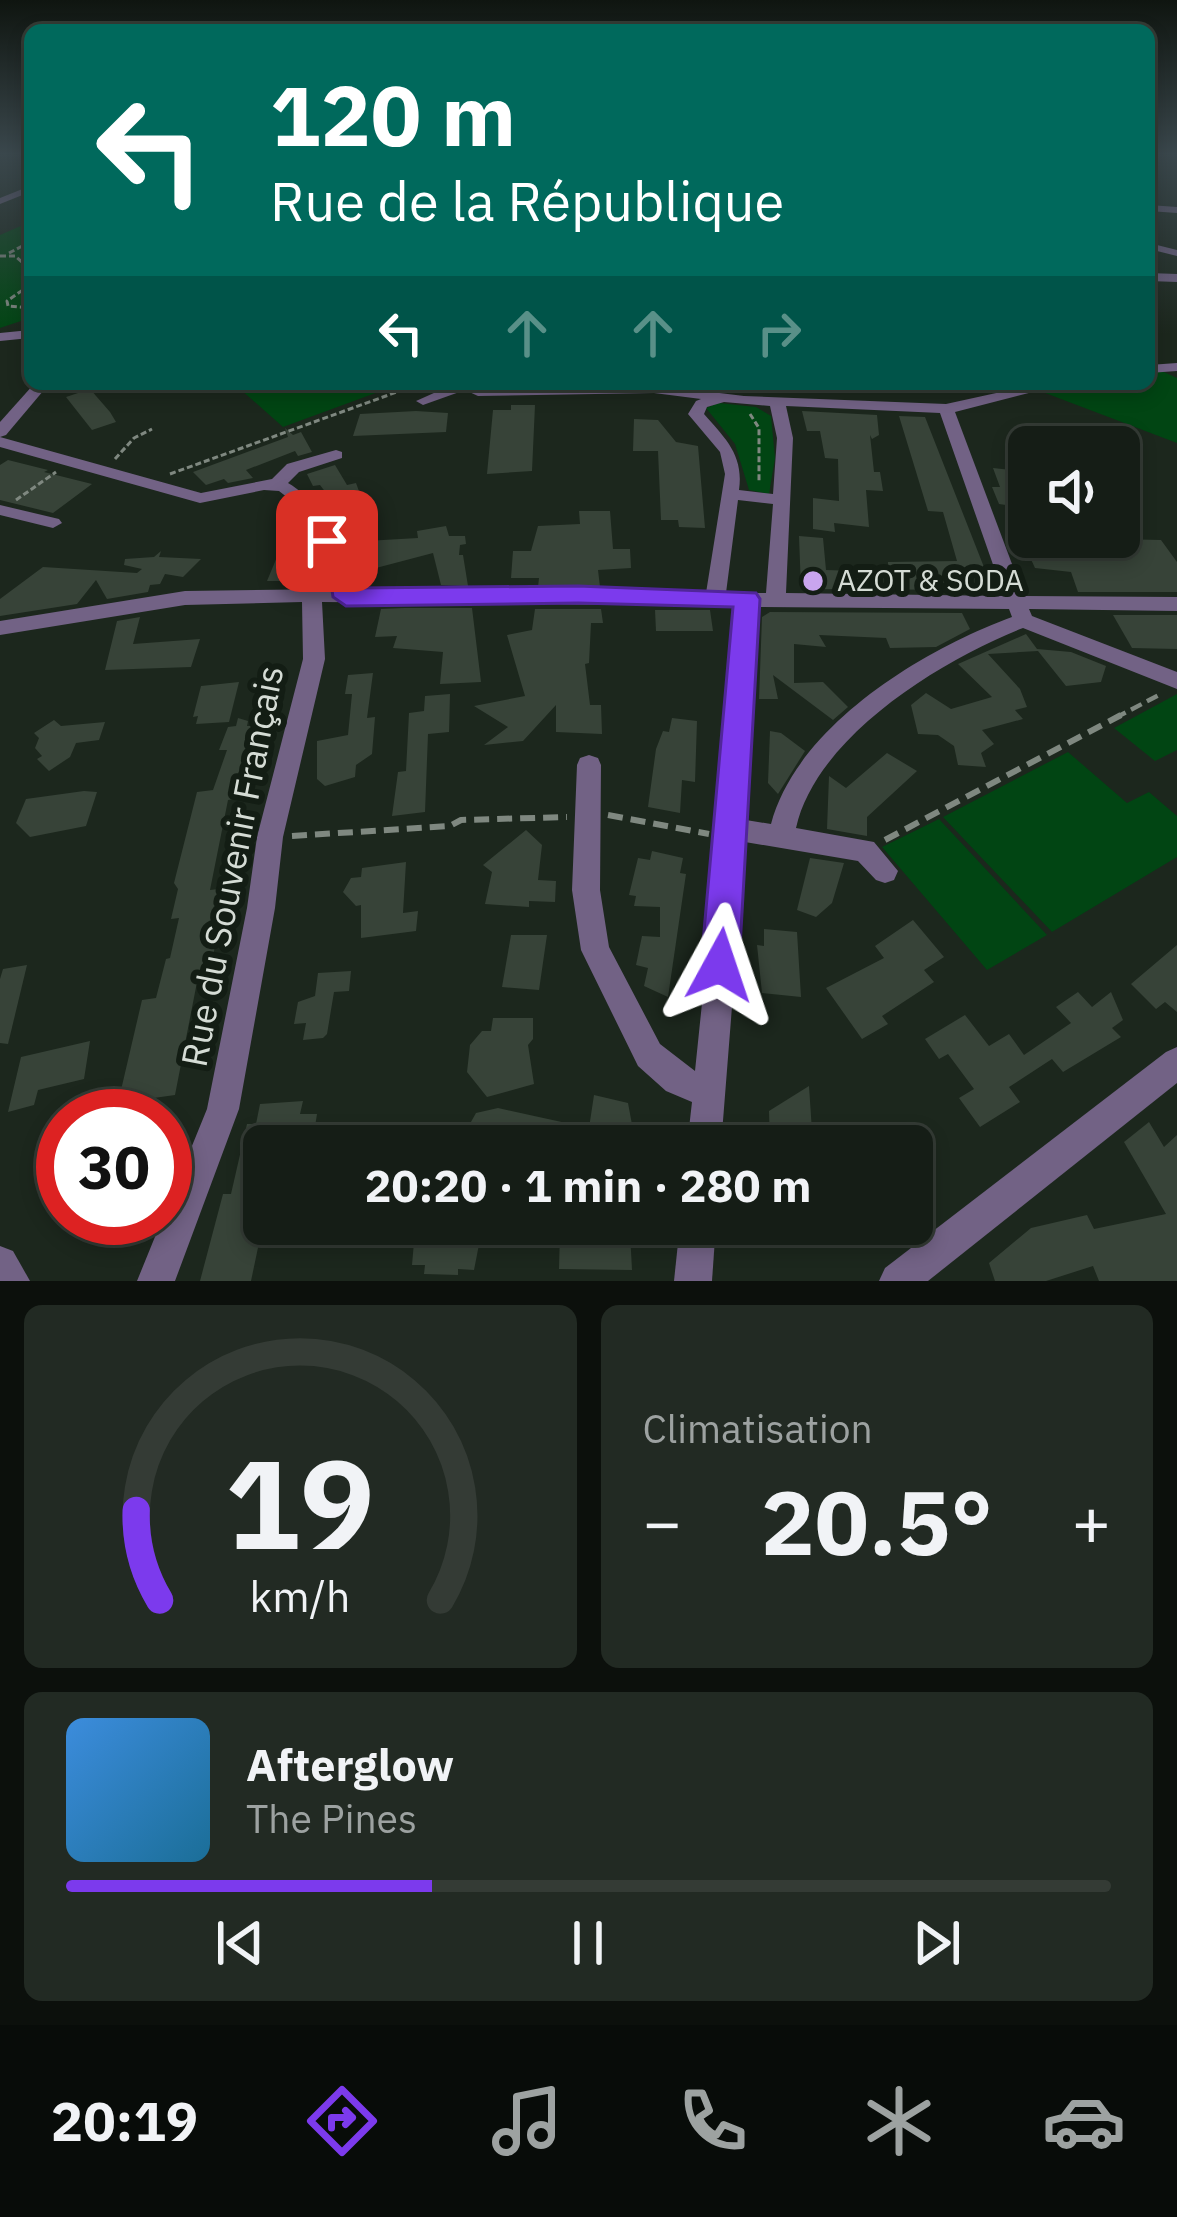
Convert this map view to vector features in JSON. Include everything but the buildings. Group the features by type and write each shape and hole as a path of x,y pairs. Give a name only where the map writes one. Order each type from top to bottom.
{"street":[{"path":"0,432 38,390"},
{"path":"474,390 559,390"},
{"path":"655,390 700,418 728,451 733,494 716,598"},
{"path":"669,390 721,398 946,409 1016,390"},
{"path":"700,418 701,404 721,398"},
{"path":"706,1125 761,599 782,500 785,438 776,401"},
{"path":"946,409 1019,612 1172,686"},
{"path":"0,442 218,499 278,484 293,468 336,455"},
{"path":"278,484 292,489 340,562 346,597"},
{"path":"733,494 782,500"},
{"path":"3,510 53,523"},
{"name":"Rue du Souvenir Français","path":"156,1281 224,1109 261,908 269,837 314,659 312,597"},
{"path":"0,628 185,598 716,598 1019,612 1177,604"},
{"path":"781,837 800,783 844,731 1019,612"},
{"path":"589,766 586,890 595,950 649,1055 677,1080 709,1092"},
{"path":"733,834 865,850 885,872"},
{"path":"898,1281 1177,1064"},
{"path":"693,1281 696,1245"},
{"path":"0,1264 11,1281"}],"path":[{"path":"24,290 8,306 24,307"},
{"path":"150,484 179,469 421,392"},
{"path":"700,418 752,414 758,428 759,497"},
{"path":"100,470 134,438 152,429"},
{"path":"3,510 70,462"},
{"path":"865,850 1172,686"},
{"path":"269,837 450,826 461,820 610,815 733,834"}],"green space":[{"path":"24,225 24,320 0,328 0,235"},
{"path":"1155,368 1177,378 1177,443 1037,390 1155,390"},
{"path":"241,390 384,390 283,427"},
{"path":"719,403 756,407 771,416 775,458 769,494 749,490 735,444 706,408"},
{"path":"1177,694 1177,750 1155,761 1114,728"},
{"path":"1068,752 1127,803 1149,792 1177,816 1177,857 1052,932 943,817"},
{"path":"939,819 1047,935 987,970 882,847"}],"place":[{"name":"AZOT & SODA","path":"813,581"}],"route":[{"path":"327,541 340,562 346,597 578,594 747,599 720,965"}]}
